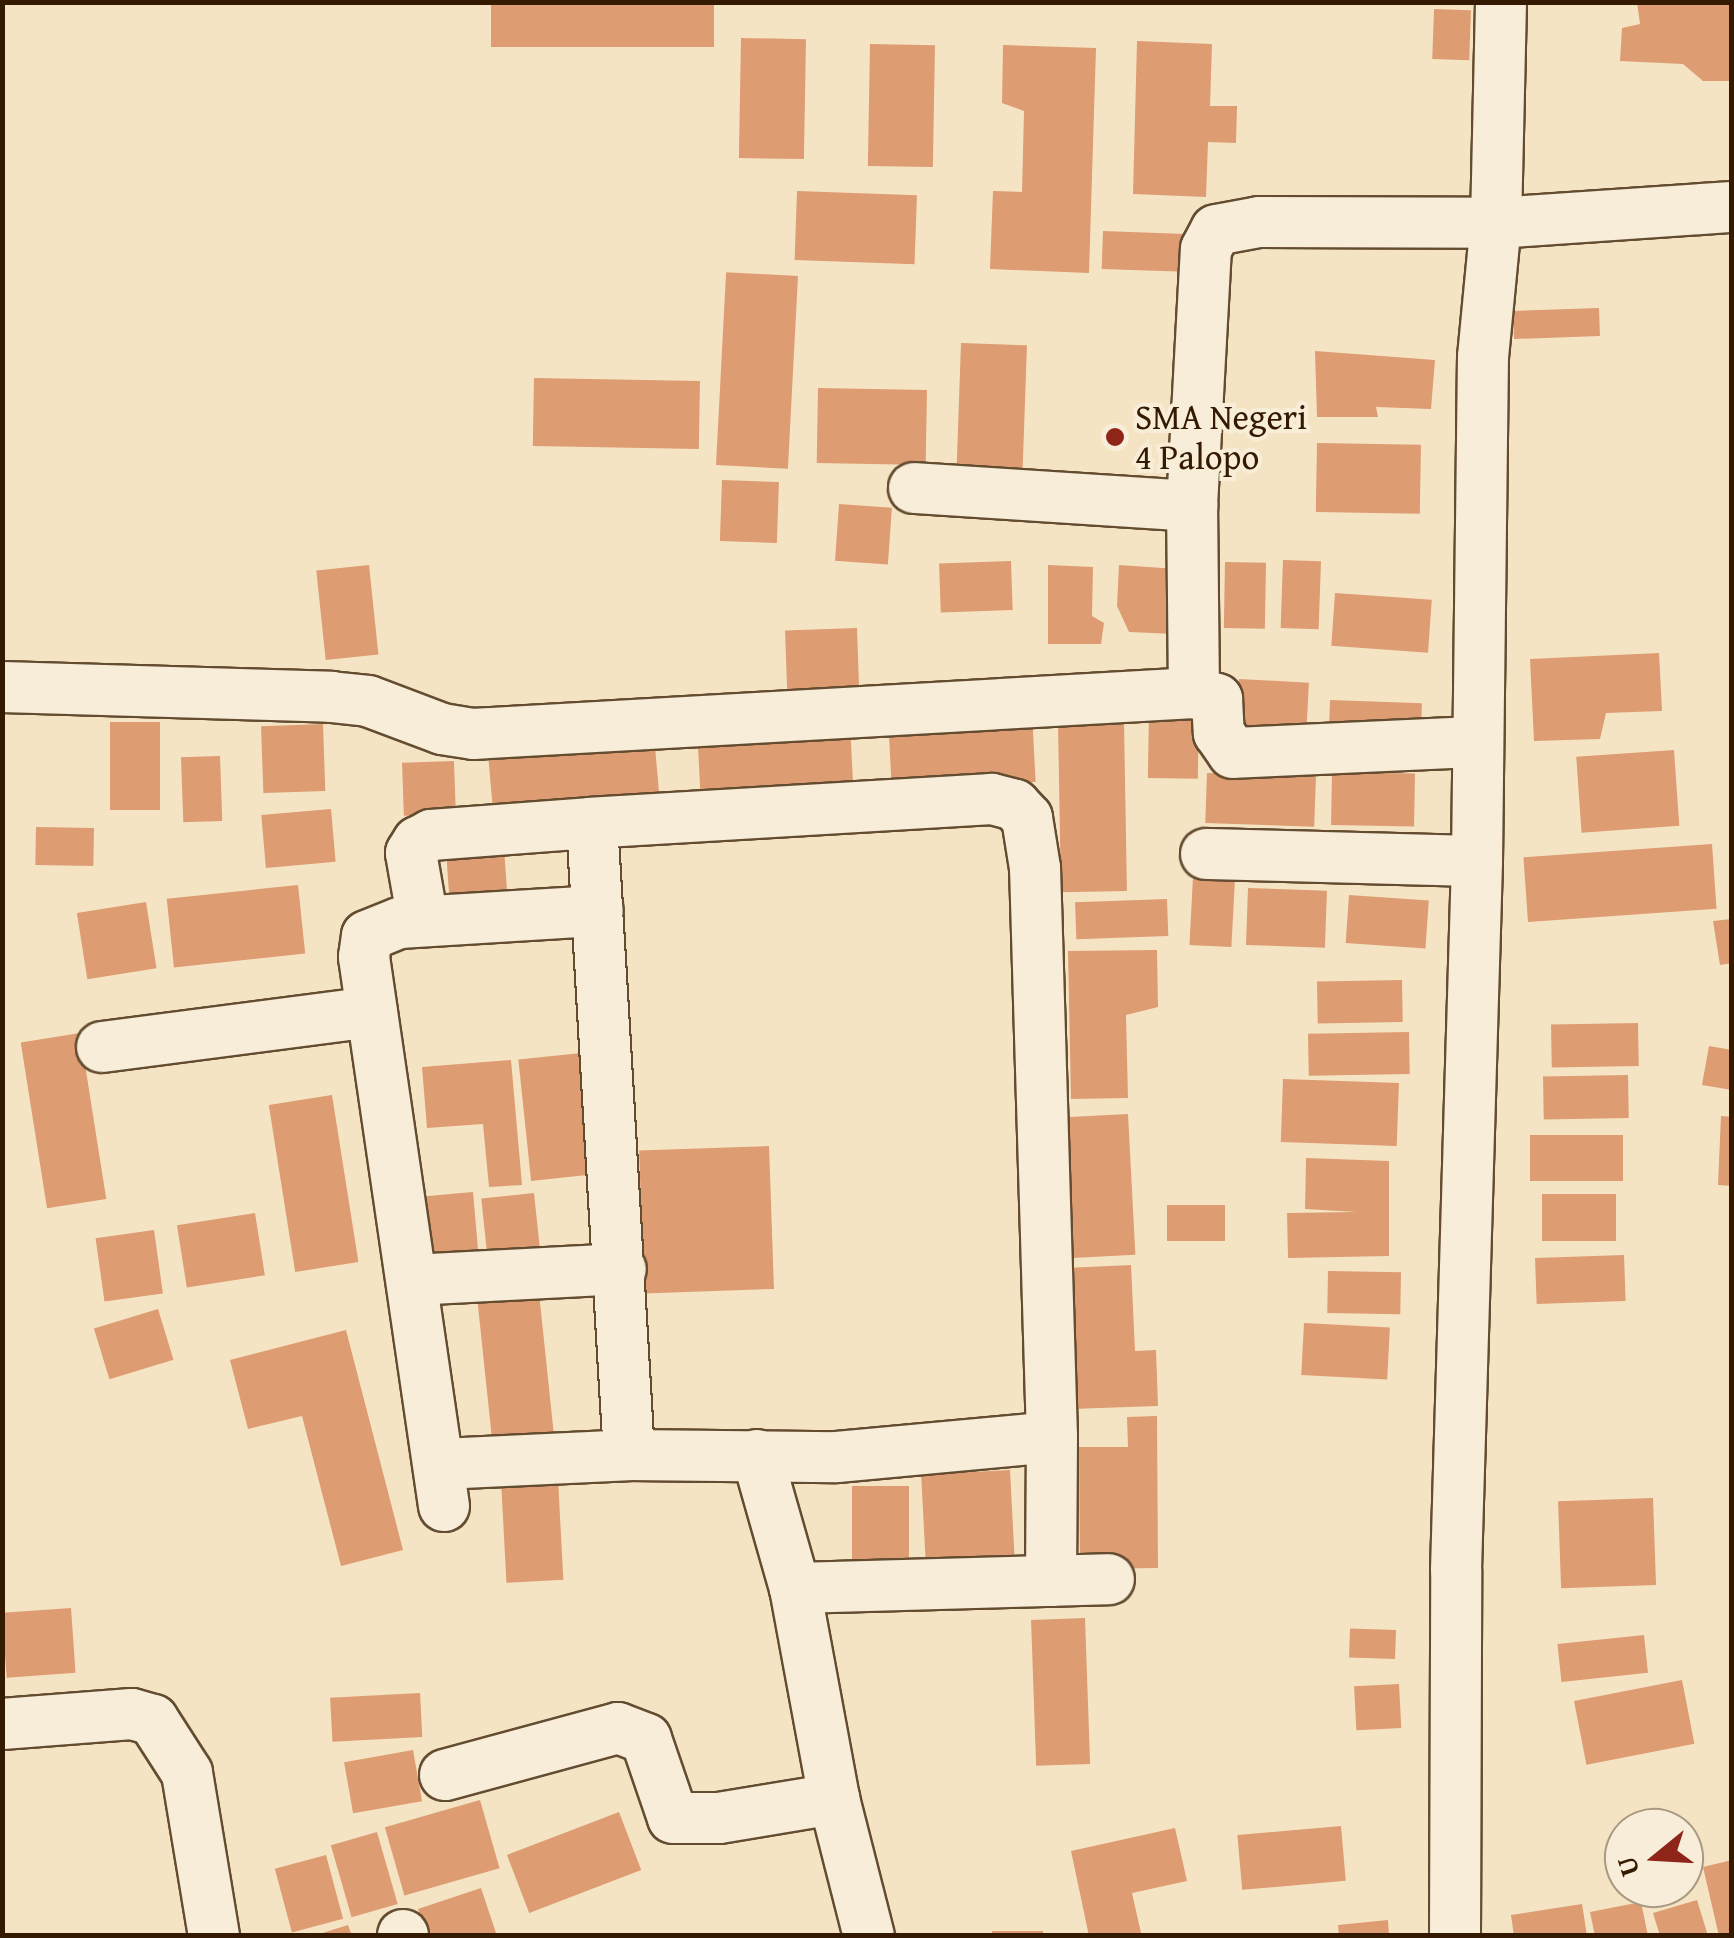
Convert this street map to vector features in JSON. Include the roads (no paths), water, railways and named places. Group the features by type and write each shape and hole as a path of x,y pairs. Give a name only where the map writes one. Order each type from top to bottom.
{"street":[{"path":"1455,1936 1456,1570 1477,862 1483,357 1496,223 1502,2"},
{"path":"1194,693 1192,506 1206,249 1216,230 1259,222 1496,223 1732,206"},
{"path":"914,488 1192,506"},
{"path":"2,687 350,699 473,734 1194,693 1217,699 1219,733 1234,753 1476,742"},
{"path":"422,921 411,853 418,842 431,835 992,800 1015,805 1027,818 1036,868 1052,1437 1052,1581"},
{"path":"592,823 629,1455"},
{"path":"1206,854 1477,862"},
{"path":"598,911 422,921 379,928 367,936 372,1012 442,1485 629,1455 837,1457 1052,1437"},
{"path":"102,1047 372,1012"},
{"path":"413,1280 621,1270"},
{"path":"756,1455 795,1588 834,1798 869,1936"},
{"path":"795,1588 1109,1579"},
{"path":"2,1724 132,1714 153,1720 191,1787 214,1936"},
{"path":"445,1775 618,1728 646,1739 674,1818 719,1818 834,1798"}],"place":[{"name":"SMA Negeri 4 Palopo","path":"1115,437"}]}
